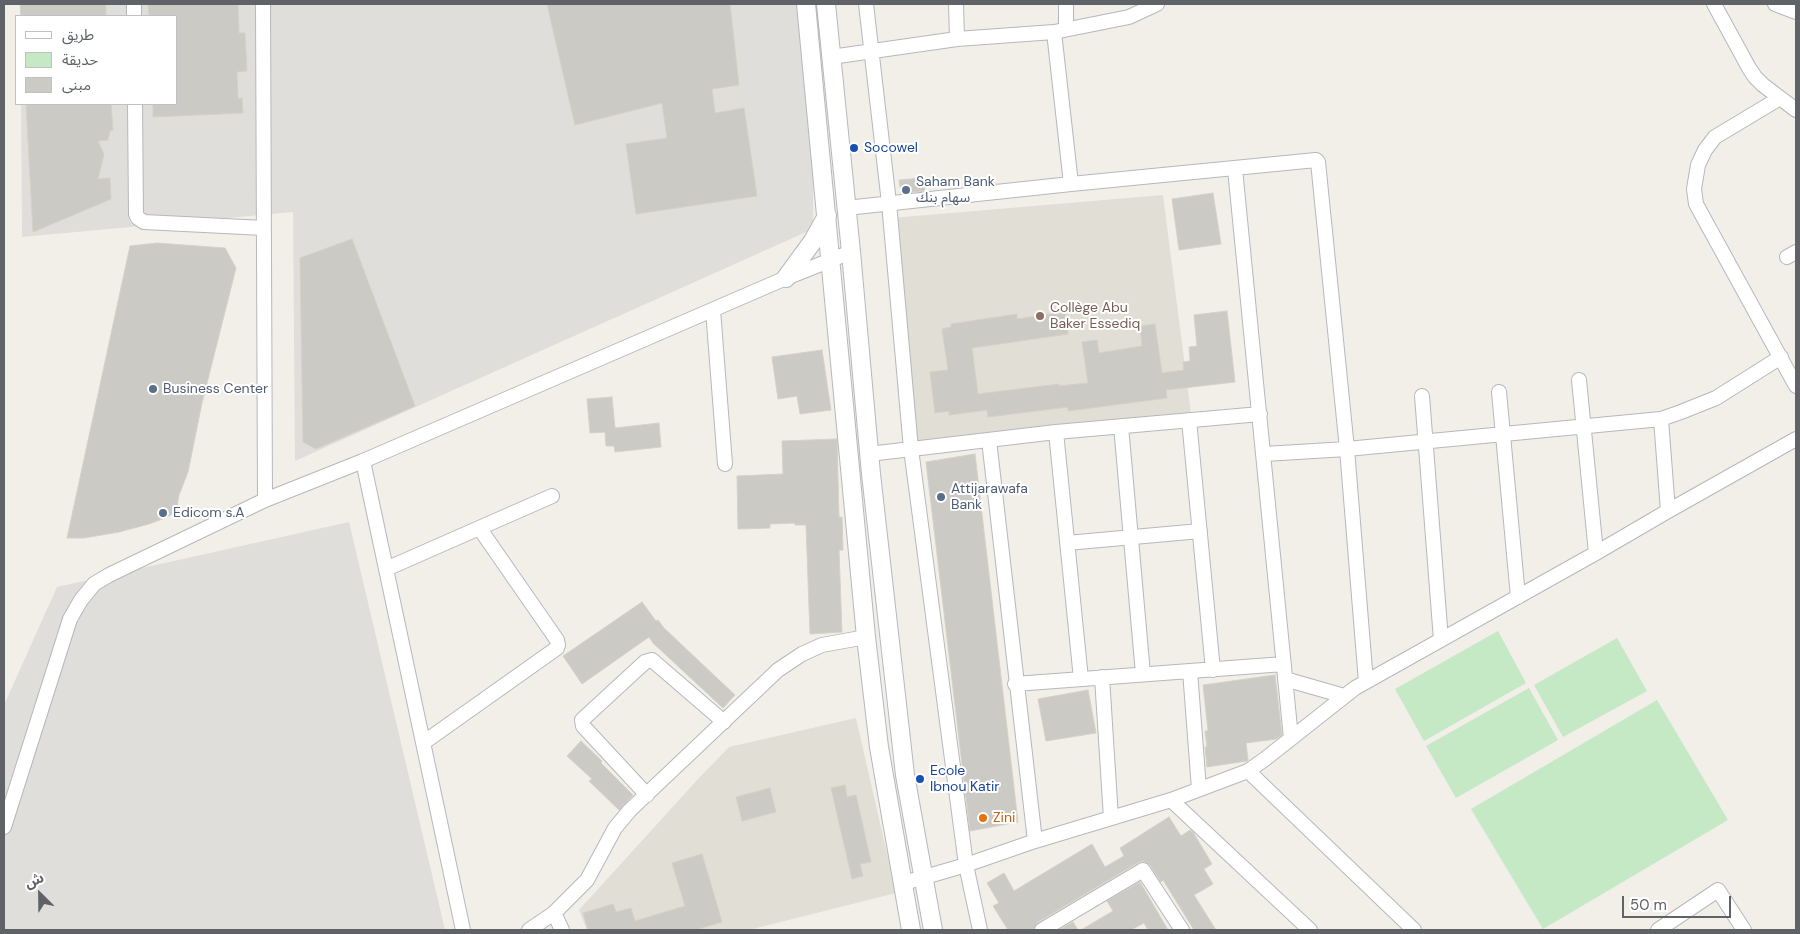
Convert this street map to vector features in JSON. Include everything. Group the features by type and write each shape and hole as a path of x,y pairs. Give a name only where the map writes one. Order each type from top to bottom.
{"street":[{"path":"264,4 266,500"},
{"path":"806,4 866,637 879,747 911,930"},
{"path":"826,4 869,454 905,775 933,930"},
{"path":"866,4 889,203 911,449 966,865 980,930"},
{"path":"956,4 957,39"},
{"path":"1066,4 1060,31 1071,184"},
{"path":"831,57 957,39 1060,31 1129,18 1157,4"},
{"path":"1714,4 1749,68 1763,85 1796,110"},
{"path":"1775,4 1796,12"},
{"path":"1780,98 1715,137 1705,150 1698,165 1694,189 1696,204 1796,386"},
{"path":"135,105 136,214 138,218 144,222 264,228"},
{"path":"846,208 1316,160 1320,164 1347,449 1366,682"},
{"path":"1235,169 1290,738"},
{"path":"786,278 813,241 827,216"},
{"path":"4,827 70,619 81,600 94,584 109,575 266,500 363,461 786,278 851,252"},
{"path":"713,310 725,464"},
{"path":"1264,454 1347,449 1503,435 1660,418 1716,398 1781,357"},
{"path":"1579,380 1596,553"},
{"path":"1499,392 1518,597"},
{"path":"1422,396 1441,640"},
{"path":"869,454 1056,432 1260,414"},
{"path":"1660,418 1668,510"},
{"path":"1189,420 1213,670"},
{"path":"1121,426 1144,674"},
{"path":"1056,432 1081,679"},
{"path":"904,883 1171,800 1248,771 1344,696 1366,682 1796,439"},
{"path":"988,440 1035,841"},
{"path":"363,461 463,930"},
{"path":"386,569 552,496"},
{"path":"423,742 557,648 558,645 558,640 480,529"},
{"path":"1067,543 1200,531"},
{"path":"529,930 554,913 587,880 615,828 778,670 802,654 822,645 866,637"},
{"path":"647,795 583,726 582,720 645,662 652,660 724,722"},
{"path":"1016,684 1284,664"},
{"path":"1190,671 1199,789"},
{"path":"1102,677 1110,818"},
{"path":"1285,679 1344,696"},
{"path":"1248,771 1414,930"},
{"path":"1171,800 1310,930"},
{"path":"1042,930 1144,870 1182,930"},
{"path":"1658,930 1718,890 1744,930"},
{"path":"554,913 562,930"}],"shaded area":[{"path":"20,4 814,4 813,229 295,461 293,212 22,237 21,105 178,105 178,15 20,15"},
{"name":"Collège Abu Baker Essediq","path":"1163,195 1191,414 915,443 892,218"},
{"path":"349,522 445,930 4,930 4,705 57,587"},
{"path":"856,718 896,893 749,930 587,930 579,910 729,747"}],"green space":[{"path":"1498,631 1526,683 1424,741 1395,689"},
{"path":"1617,638 1647,691 1563,737 1534,685"},
{"path":"1529,688 1558,740 1456,798 1426,746"},
{"path":"1657,700 1728,820 1543,929 1471,809"}],"building":[{"path":"20,4 106,4 106,15 21,15"},
{"path":"148,4 238,4 239,33 245,33 247,71 237,72 238,99 242,98 243,113 153,117 153,105 178,105 178,15 149,15"},
{"path":"547,4 730,4 739,85 712,89 715,113 744,108 757,196 636,214 626,144 667,138 662,103 575,125"},
{"path":"26,105 111,105 113,130 110,131 108,140 98,141 104,154 98,179 110,178 111,199 33,232"},
{"path":"923,178 925,191 901,193 899,180"},
{"path":"1213,193 1221,244 1179,250 1172,199"},
{"path":"352,239 415,406 316,449 303,442 300,258"},
{"name":"Business Center","path":"157,243 225,248 236,268 202,403 188,472 179,495 176,512 149,524 119,532 84,538 67,538 130,246"},
{"path":"1227,311 1235,382 1166,390 1167,398 1068,411 1068,407 988,417 987,410 949,415 949,411 935,413 930,372 948,370 942,329 951,327 951,324 1017,314 1017,319 1065,312 1068,334 972,348 978,394 1059,384 1059,386 1088,383 1082,342 1097,340 1099,353 1142,346 1140,326 1155,324 1162,373 1184,370 1183,362 1190,361 1189,347 1197,346 1194,315"},
{"path":"822,350 831,410 800,414 797,396 778,399 772,357"},
{"path":"612,397 615,428 659,423 661,447 615,452 614,446 606,446 605,432 590,433 587,399"},
{"path":"837,439 839,517 842,517 843,550 839,550 842,632 810,634 806,525 795,525 795,523 770,524 770,528 738,529 737,476 783,474 782,441"},
{"path":"975,454 1018,822 970,831 926,462"},
{"path":"642,602 656,621 658,620 664,628 735,695 723,708 653,643 649,637 582,684 563,656"},
{"path":"1275,675 1282,735 1276,739 1246,743 1247,761 1207,767 1205,731 1208,731 1203,685"},
{"path":"1088,690 1096,733 1046,741 1038,699"},
{"path":"581,741 633,795 619,810 589,781 592,779 567,756"},
{"path":"845,785 847,797 856,795 871,862 860,864 863,876 852,879 831,788"},
{"path":"770,788 776,812 742,821 736,797"},
{"path":"1169,817 1181,836 1190,830 1193,832 1212,864 1204,869 1213,884 1194,895 1216,930 1194,930 1163,880 1161,882 1150,865 1143,861 1038,922 1033,930 1008,930 993,906 999,903 987,883 1004,873 1014,891 1092,844 1105,867 1124,856 1120,848"},
{"path":"702,854 722,922 695,930 588,930 583,913 613,904 616,912 631,908 635,921 685,906 672,863"},
{"path":"1140,882 1168,930 1148,930 1144,923 1131,930 1081,930 1113,911 1107,901"},
{"path":"1073,922 1078,930 1059,930"}],"place":[{"name":"Socowel","path":"854,148"},
{"name":"Saham Bank سهام بنك","path":"906,190"},
{"name":"Collège Abu Baker Essediq","path":"1040,316"},
{"name":"Business Center","path":"153,389"},
{"name":"Attijarawafa Bank","path":"941,497"},
{"name":"Edicom s.A","path":"163,513"},
{"name":"Ecole Ibnou Katir","path":"920,779"},
{"name":"Zini","path":"983,818"}]}
